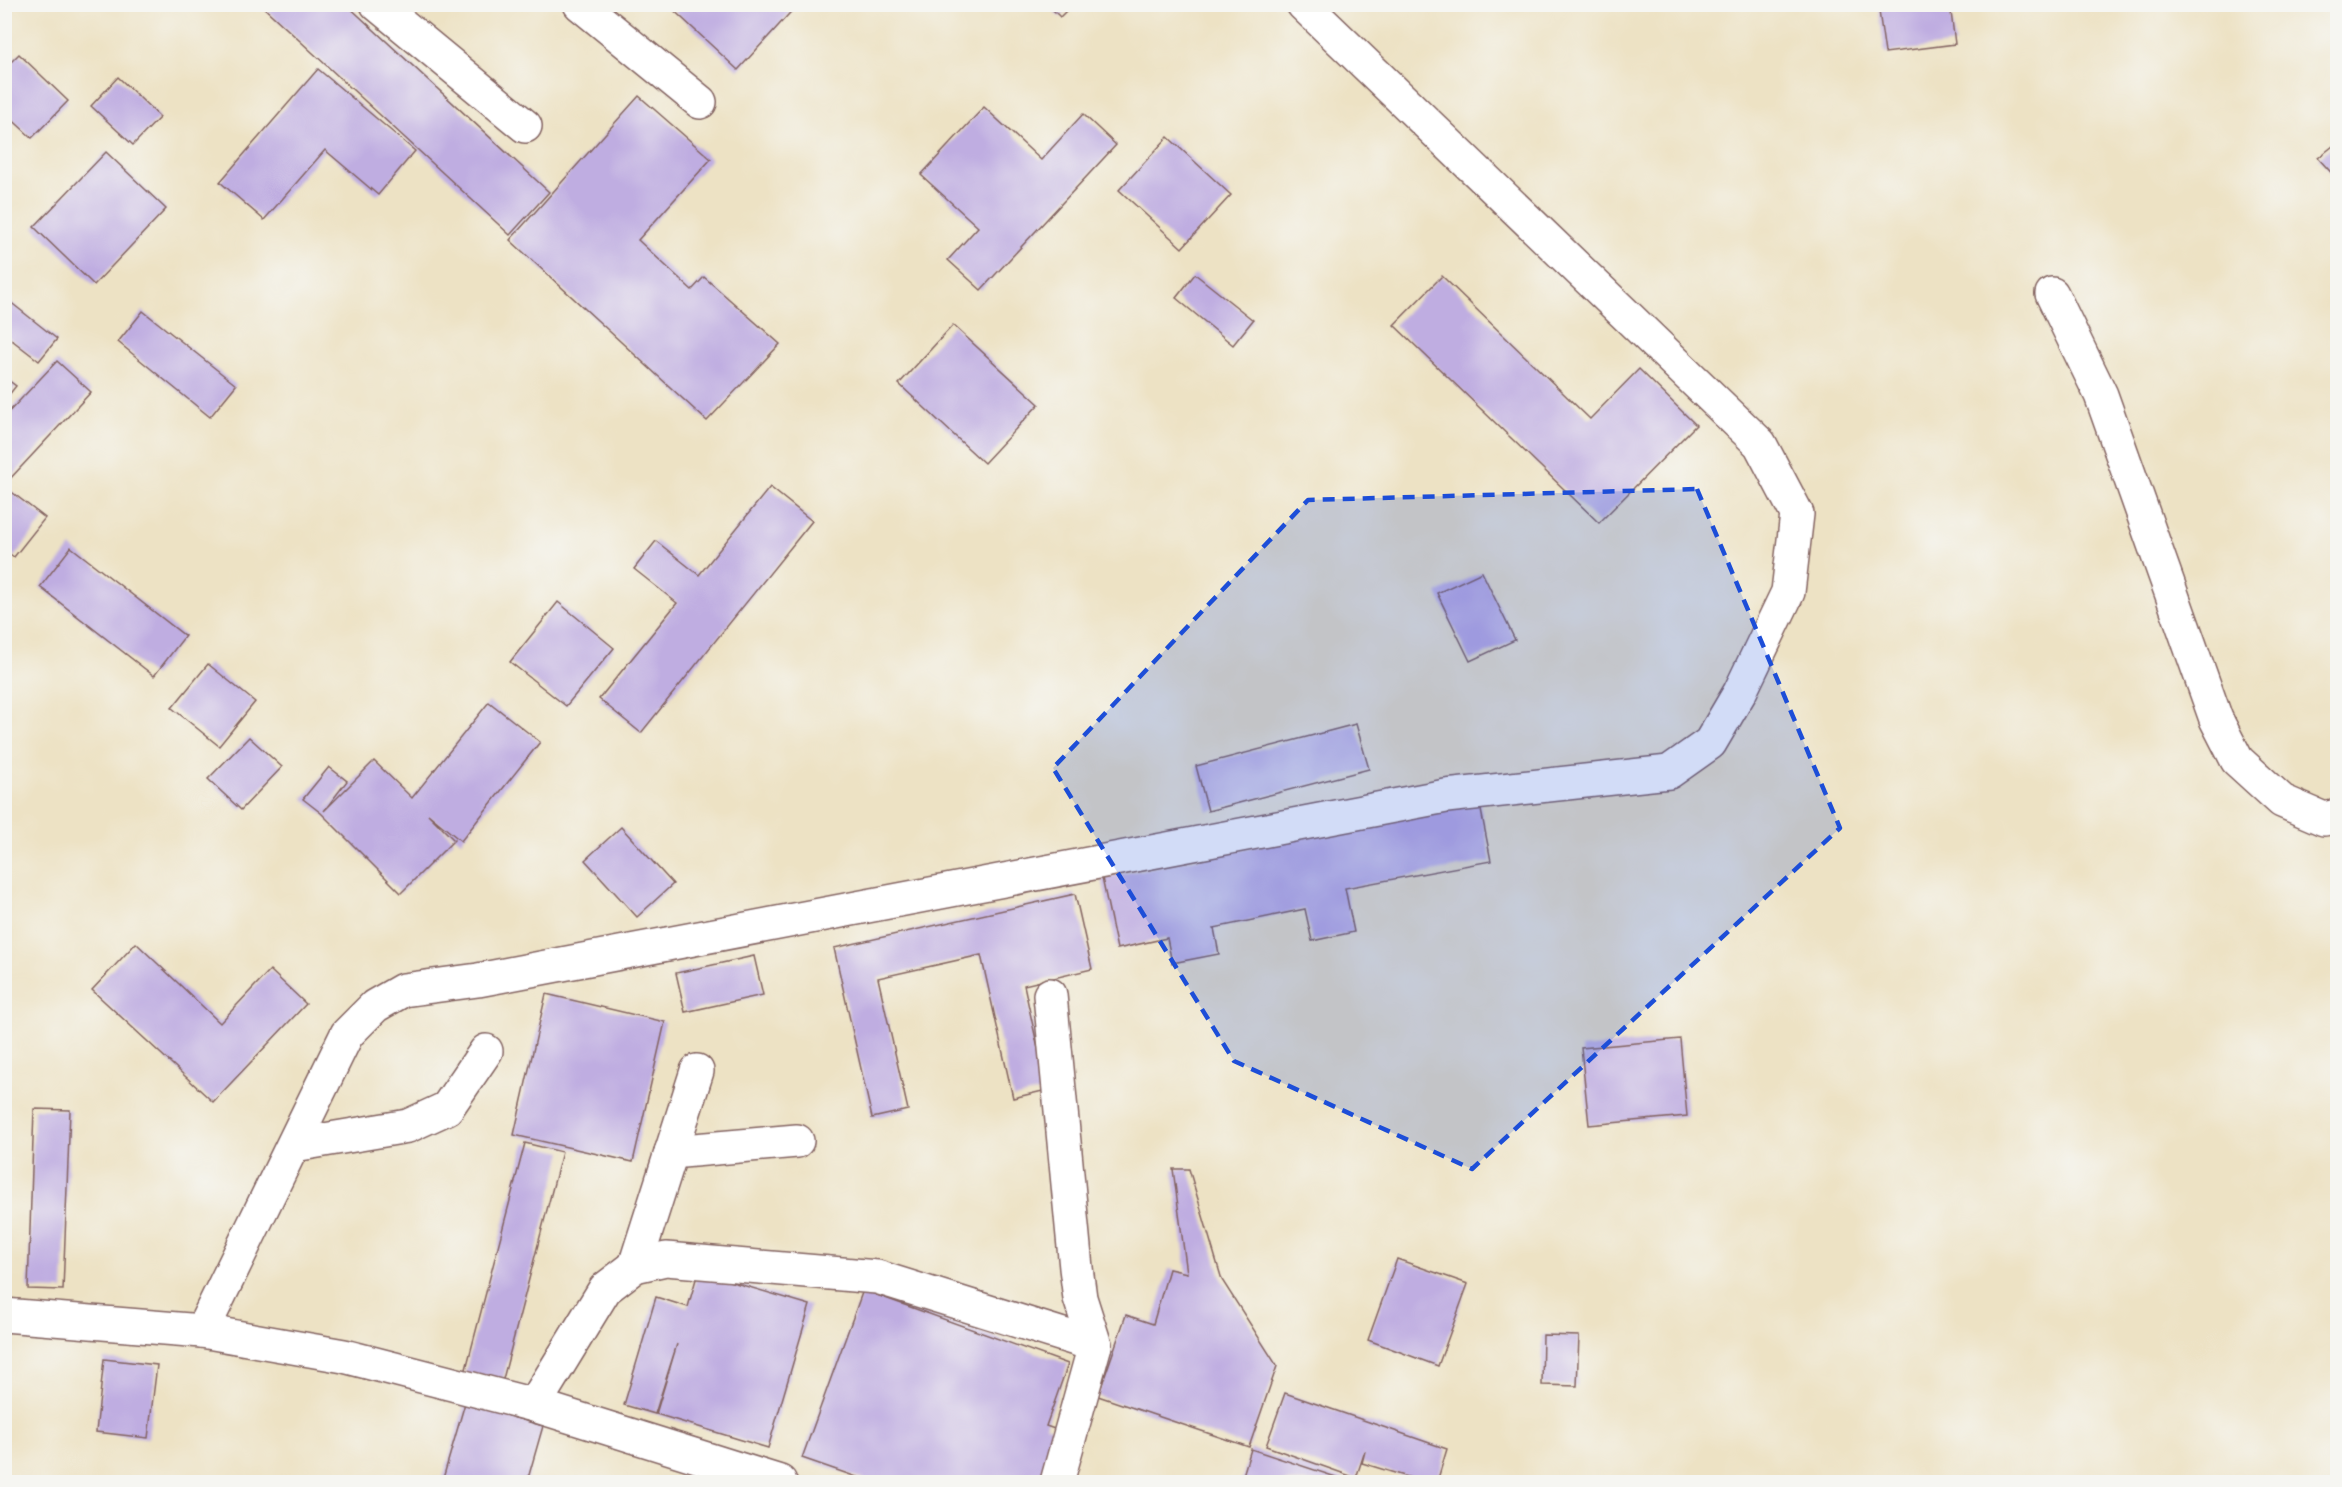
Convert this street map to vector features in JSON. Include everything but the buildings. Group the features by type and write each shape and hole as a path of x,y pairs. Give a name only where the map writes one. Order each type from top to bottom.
{"lane":[{"path":"377,4 525,126"},
{"path":"580,4 700,102"},
{"path":"202,1331 347,1034 375,1006 403,990 490,978 1446,796 1670,772 1710,743 1740,692 1788,592 1797,514 1760,444 1303,4"},
{"path":"2052,294 2101,395 2216,719 2237,760 2282,801 2324,819 2337,816"},
{"path":"1050,995 1076,1268 1080,1298 1095,1345 1057,1482"},
{"path":"294,1144 408,1126 447,1108 486,1051"},
{"path":"635,1266 697,1071"},
{"path":"671,1152 797,1141"},
{"path":"534,1405 605,1289 635,1266 666,1259 877,1277 1095,1345"},
{"path":"4,1315 202,1331 344,1356 534,1405 780,1482"}],"highlighted area":[{"path":"1697,489 1840,828 1472,1169 1234,1061 1053,768 1308,500"}]}
